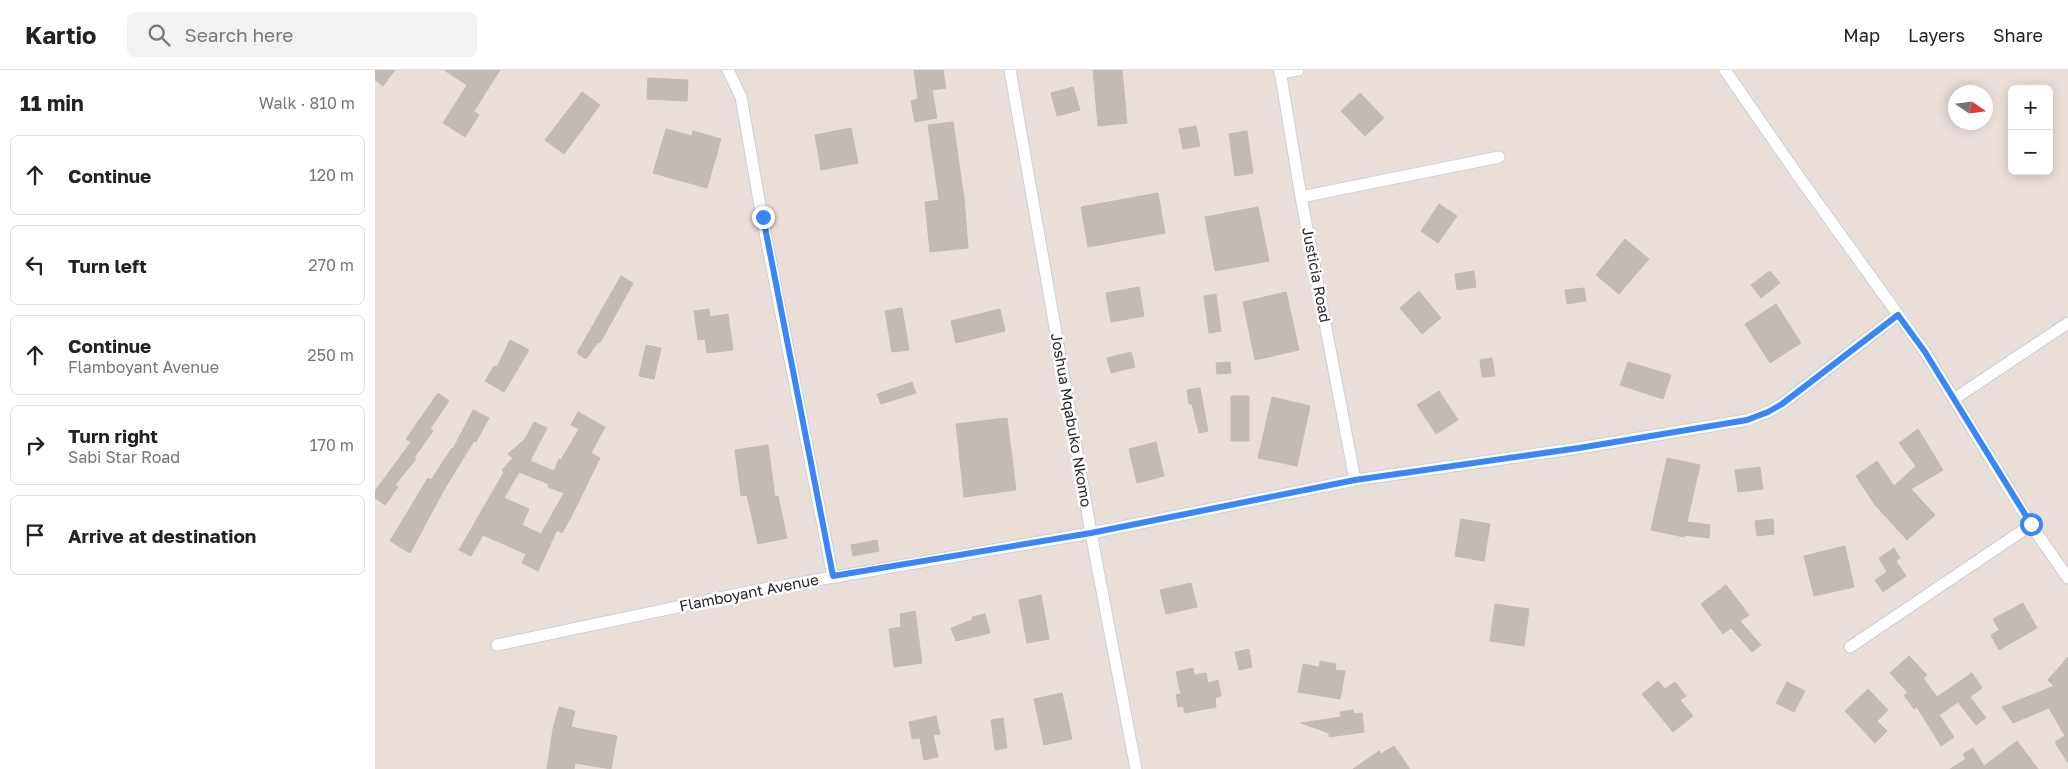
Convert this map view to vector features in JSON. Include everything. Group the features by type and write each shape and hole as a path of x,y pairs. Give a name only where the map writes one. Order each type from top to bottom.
{"street":[{"path":"728,70 741,97 833,576"},
{"name":"Joshua Mqabuko Nkomo","path":"1010,70 1091,533 1136,769"},
{"path":"1280,72 1298,70"},
{"path":"1725,70 1925,352 2031,524 2068,578"},
{"name":"Justicia Road","path":"1280,72 1301,197 1355,480"},
{"path":"1301,197 1499,157"},
{"name":"Flamboyant Avenue","path":"497,645 833,576 1091,533 1355,480 1579,448 1747,420 1782,404 1898,315"},
{"path":"1954,399 2068,323"},
{"path":"1850,647 2031,524"}],"building":[{"path":"375,70 395,70 383,86 375,80"},
{"path":"444,70 500,70 474,111 479,115 465,137 443,123 467,85"},
{"path":"914,70 943,70 946,88 932,90 937,118 915,122 911,101 918,99"},
{"path":"1093,70 1122,70 1127,123 1098,126"},
{"path":"648,78 688,80 687,101 647,99"},
{"path":"1073,87 1080,110 1057,116 1051,93"},
{"path":"582,92 600,105 564,154 545,140"},
{"path":"1360,93 1384,118 1365,136 1341,111"},
{"path":"953,122 964,198 968,248 930,252 925,202 939,200 928,125"},
{"path":"1196,126 1200,146 1183,149 1179,129"},
{"path":"851,128 858,163 821,170 815,135"},
{"path":"666,129 692,136 693,131 721,139 707,188 653,173"},
{"path":"1247,131 1253,173 1235,176 1229,134"},
{"path":"1158,193 1165,233 1088,247 1081,207"},
{"path":"1439,204 1457,216 1438,243 1421,231"},
{"path":"1258,207 1269,261 1215,271 1205,217"},
{"path":"1625,239 1649,259 1619,294 1596,275"},
{"path":"1474,271 1476,287 1457,290 1455,274"},
{"path":"1770,271 1780,283 1761,298 1751,285"},
{"path":"621,276 633,283 600,343 598,342 586,359 577,353"},
{"path":"1139,287 1144,316 1111,322 1106,293"},
{"path":"1584,288 1586,301 1567,304 1565,290"},
{"path":"1419,291 1441,318 1422,334 1400,308"},
{"path":"1286,292 1299,350 1255,360 1243,302"},
{"path":"1216,294 1221,331 1209,333 1204,296"},
{"path":"1776,304 1801,343 1770,363 1745,324"},
{"path":"902,308 909,350 892,352 885,311"},
{"path":"709,309 710,317 728,314 733,350 707,353 705,339 698,340 694,311"},
{"path":"1000,309 1005,331 956,343 951,321"},
{"path":"510,340 529,350 504,392 485,381 494,366 497,367"},
{"path":"646,345 661,348 654,379 639,376"},
{"path":"1131,352 1135,367 1111,373 1107,358"},
{"path":"1492,358 1495,376 1482,377 1480,360"},
{"path":"1230,362 1231,373 1217,374 1216,363"},
{"path":"1628,362 1671,375 1663,399 1620,385"},
{"path":"912,382 916,393 881,404 877,394"},
{"path":"1200,388 1208,431 1199,433 1192,404 1189,404 1187,390"},
{"path":"1439,391 1458,420 1436,434 1417,405"},
{"path":"438,393 449,401 430,429 433,431 414,458 416,459 395,485 398,487 385,505 375,498 375,491 411,442 406,439"},
{"path":"1231,396 1249,396 1249,441 1231,441"},
{"path":"1272,397 1310,406 1297,466 1258,458"},
{"path":"473,410 489,418 476,442 474,441 445,488 410,553 390,541 428,478 431,480 453,449"},
{"path":"578,412 605,427 591,453 600,458 562,533 557,530 538,571 522,563 526,554 483,535 471,556 459,550 504,472 502,470 513,458 508,454 525,439 534,422 547,428 530,461 554,471 559,459 561,460 579,429 571,425","holes":["519,472 549,484 548,487 564,493 541,534 522,525 529,509 504,498"]},
{"path":"1007,418 1016,490 964,497 956,424"},
{"path":"1918,429 1943,470 1911,489 1935,515 1907,540 1875,505 1856,476 1877,461 1894,486 1916,466 1899,443"},
{"path":"1156,442 1164,476 1137,483 1129,449"},
{"path":"768,445 775,497 778,496 787,538 758,544 747,495 741,496 735,450"},
{"path":"1667,458 1700,465 1687,522 1710,525 1709,538 1684,535 1684,537 1651,530"},
{"path":"1760,467 1763,489 1738,492 1735,470"},
{"path":"1461,519 1490,524 1484,561 1455,556"},
{"path":"1773,519 1774,534 1757,536 1755,521"},
{"path":"877,540 879,551 853,556 851,545"},
{"path":"1845,546 1854,587 1814,596 1804,556"},
{"path":"1894,548 1900,558 1896,561 1906,576 1883,592 1875,580 1887,572 1879,558"},
{"path":"1191,583 1197,607 1166,614 1160,590"},
{"path":"1726,585 1749,615 1740,621 1761,645 1752,652 1731,628 1723,634 1701,604"},
{"path":"1041,595 1049,639 1027,643 1019,600"},
{"path":"2023,603 2037,628 1999,650 1991,635 1999,630 1993,619"},
{"path":"1495,604 1529,609 1524,646 1490,641"},
{"path":"915,611 922,663 894,667 889,629 901,627 900,614"},
{"path":"985,614 990,633 956,641 951,628 972,620 972,617"},
{"path":"1249,649 1252,667 1239,670 1235,652"},
{"path":"1909,656 1927,675 1923,678 1937,697 1972,673 1982,688 1970,697 1986,718 1976,725 1958,702 1939,715 1954,737 1941,746 1917,707 1914,709 1904,695 1908,693 1890,673"},
{"path":"2068,657 2068,763 2055,742 2065,736 2049,708 2013,723 2002,707 2054,686 2048,680"},
{"path":"1320,661 1336,664 1335,670 1345,671 1340,699 1298,692 1303,664 1319,667"},
{"path":"1193,668 1194,675 1206,673 1208,683 1218,680 1221,696 1215,698 1216,707 1185,713 1183,706 1178,707 1176,695 1181,694 1176,672"},
{"path":"1658,681 1665,689 1675,682 1686,696 1680,700 1693,716 1673,732 1642,694"},
{"path":"1787,682 1805,691 1794,712 1776,703"},
{"path":"1868,689 1888,710 1877,721 1887,731 1875,743 1845,711"},
{"path":"1062,693 1072,739 1044,745 1034,699"},
{"path":"559,707 575,711 571,727 617,736 611,769 575,763 574,769 547,769 553,729"},
{"path":"1353,710 1354,714 1362,713 1364,732 1329,737 1329,733 1301,723 1341,717 1340,712"},
{"path":"936,716 940,734 933,735 938,757 924,760 920,738 912,739 909,722"},
{"path":"1003,718 1007,748 995,750 991,720"},
{"path":"2017,741 2038,769 1950,769 1966,759 1963,754 1973,748 1984,766"},
{"path":"1394,746 1410,769 1353,769 1379,751 1381,754"}],"route":[{"path":"763,217 833,576 1091,533 1355,480 1579,448 1747,420 1782,404 1898,315 1925,352 2031,524"}]}
